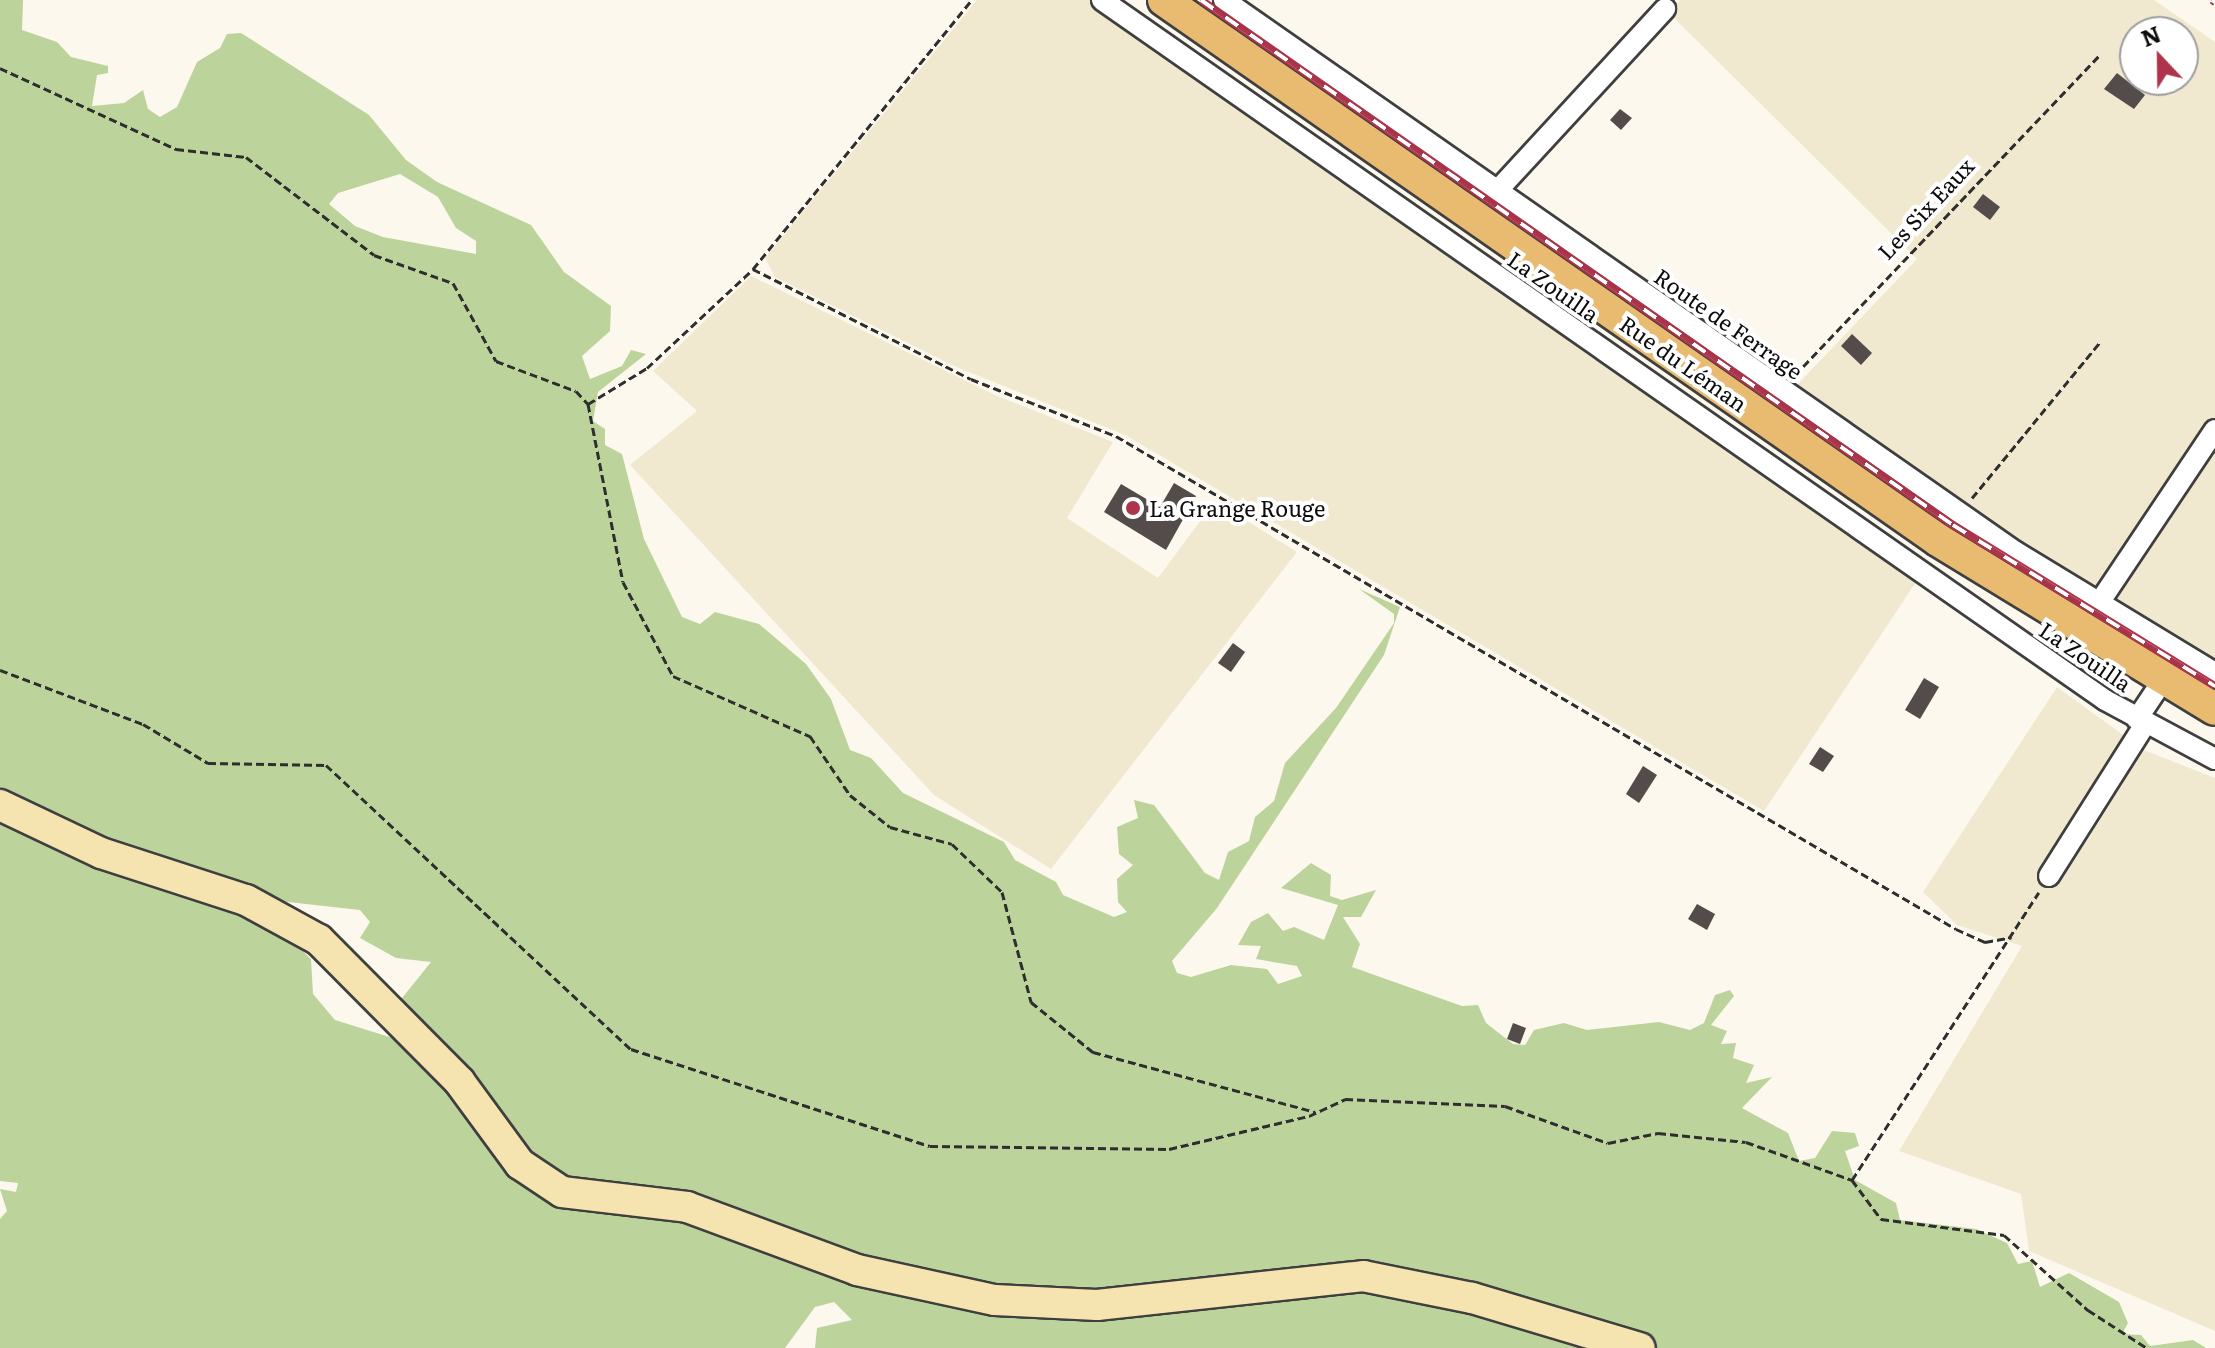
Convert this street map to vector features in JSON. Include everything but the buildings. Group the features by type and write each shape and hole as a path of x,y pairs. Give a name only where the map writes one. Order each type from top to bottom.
{"main road":[{"name":"Rue du Léman","path":"1164,0 1925,531 2163,680 2215,709"}],"street":[{"name":"La Zouilla","path":"1102,0 2141,722 2215,759"},
{"name":"Route de Ferrage","path":"1224,0 1959,513 2215,673"},
{"path":"1497,191 1665,9"},
{"path":"2099,603 2215,430"},
{"path":"2049,876 2163,680"},
{"path":"0,805 101,853 246,900 319,940 459,1081 520,1164 562,1192 687,1207 857,1270 995,1300 1097,1305 1363,1276 1472,1298 1640,1348"}],"path":[{"path":"588,404 647,368 753,269 972,0"},
{"name":"Les Six Eaux","path":"1785,392 2099,56"},
{"path":"0,68 157,142 246,157 374,255 453,283 496,361 576,391 588,404 623,582 673,676 810,736 850,795 890,827 952,844 1002,892 1031,1002 1093,1052 1315,1112"},
{"path":"753,269 971,379 1116,436 1956,929 1985,942 2012,937"},
{"path":"1959,513 2100,342"},
{"path":"0,670 143,724 208,763 326,765 631,1049 930,1146 1169,1149 1315,1112 1345,1099 1505,1106 1608,1143 1658,1133 1746,1142 1852,1180 1881,1219 2004,1235 2088,1310 2147,1348"},
{"path":"1852,1180 2049,876"}],"shaded area":[{"path":"977,0 1095,0 1918,579 1764,811 1125,435 954,366 775,277 765,258"},
{"path":"1680,0 2154,0 2177,16 2119,16 2119,96 2199,96 2199,31 2215,42 2215,665 2023,551 1964,501 1795,387 1917,259 1668,12"},
{"path":"751,276 995,395 1113,442 1067,518 1158,578 1215,501 1297,552 1051,869 934,795 630,465 697,411 653,371"},
{"path":"2057,687 2144,750 2215,778 2215,1331 2029,1251 2021,1194 1899,1151 2022,946 1957,925 1923,892"}],"green space":[{"path":"0,0 23,0 22,30 57,42 71,57 108,66 108,73 97,75 92,106 124,103 143,90 148,109 160,117 177,107 197,62 220,48 227,34 241,33 369,115 406,160 437,182 531,225 564,272 611,306 610,331 582,356 590,379 622,366 631,350 646,354 598,392 593,421 605,429 605,445 622,454 644,539 682,617 700,624 715,612 759,624 806,664 831,699 850,750 871,758 903,793 1004,842 1015,860 1056,882 1063,895 1114,917 1127,912 1118,902 1117,879 1133,865 1119,854 1117,827 1138,818 1134,800 1154,805 1205,873 1219,880 1228,852 1249,841 1255,817 1274,801 1285,763 1336,708 1394,623 1394,614 1359,589 1400,607 1384,655 1217,908 1172,961 1177,973 1191,977 1231,965 1267,969 1278,984 1302,976 1297,966 1256,959 1261,946 1238,945 1251,922 1268,913 1283,931 1294,927 1324,940 1338,905 1281,888 1311,863 1331,875 1330,896 1342,900 1376,890 1361,917 1343,917 1360,944 1352,967 1462,1006 1478,1005 1486,1023 1513,1044 1525,1045 1534,1030 1564,1023 1587,1030 1659,1022 1690,1030 1704,1023 1715,995 1730,990 1734,996 1711,1025 1727,1031 1721,1044 1736,1043 1733,1058 1754,1065 1746,1083 1772,1077 1742,1108 1788,1133 1799,1161 1815,1158 1832,1131 1855,1133 1859,1146 1845,1151 1855,1180 1896,1203 1900,1220 1976,1229 2007,1243 2018,1264 2032,1261 2040,1287 2069,1273 2119,1302 2128,1323 2122,1334 2141,1335 2150,1346 2193,1340 2206,1348 815,1348 817,1328 852,1320 834,1302 815,1307 785,1348 0,1348 0,1219 7,1211 0,1189 16,1192 18,1183 0,1181","holes":["400,174 438,197 456,228 476,241 476,254 383,237 355,226 329,204 338,193","279,901 360,910 370,922 360,938 396,958 431,962 398,1003 424,1025 399,1040 335,1020 313,994 311,959 284,933"]}],"railway":[{"path":"1201,0 1953,525 2215,686"}],"place":[{"name":"La Grange Rouge","path":"1133,508"}]}
